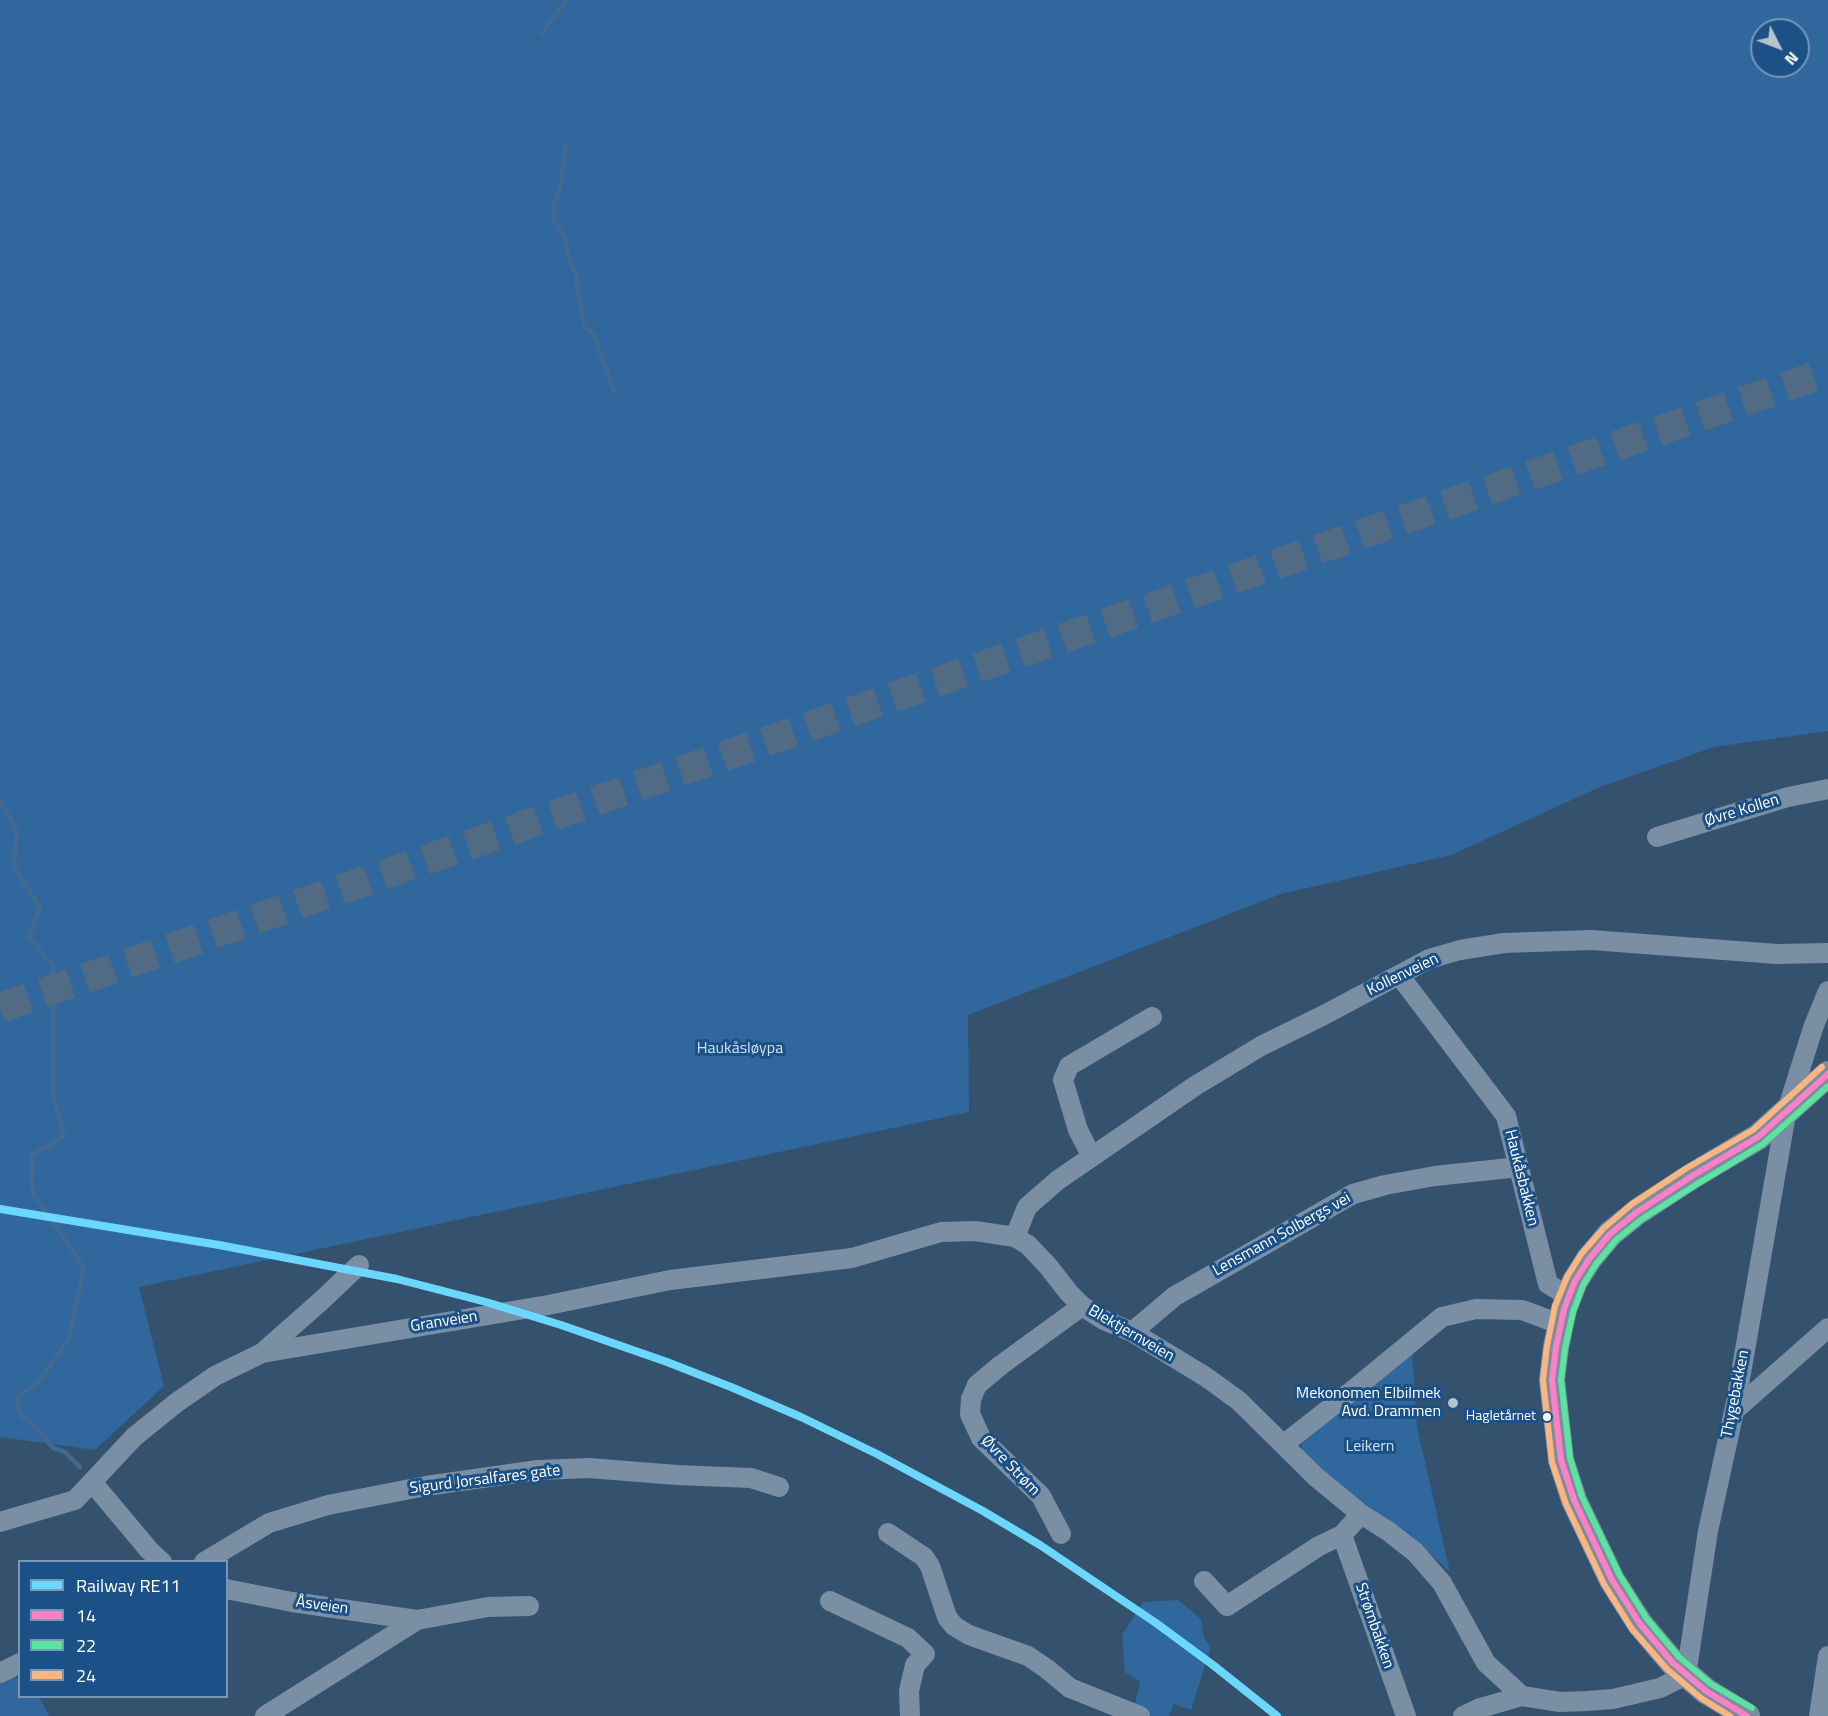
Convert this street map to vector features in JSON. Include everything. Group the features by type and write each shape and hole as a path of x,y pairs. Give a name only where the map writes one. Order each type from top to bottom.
{"main road":[{"path":"1747,1716 1711,1694 1686,1675 1653,1641 1612,1580 1574,1500 1561,1460 1552,1380 1560,1324 1569,1294 1593,1252 1626,1220 1692,1176 1758,1137 1787,1126 1828,1074"}],"street":[{"name":"Øvre Kollen","path":"1657,837 1788,797 1828,789"},
{"name":"Kollenveien","path":"1015,1237 1027,1207 1058,1180 1195,1086 1262,1046 1429,959 1460,950 1504,943 1591,940 1777,954 1828,953"},
{"name":"Haukåsbakken","path":"1399,975 1506,1116 1548,1284 1569,1294"},
{"name":"Thygebakken","path":"1686,1675 1707,1531 1734,1410 1787,1126 1813,1028 1828,991"},
{"path":"1092,1157 1078,1130 1063,1080 1069,1066 1152,1017"},
{"name":"Lensmann Solbergs vei","path":"1132,1332 1175,1296 1353,1194 1385,1185 1435,1176 1519,1167"},
{"name":"Granveien","path":"262,1353 548,1305 670,1280 852,1258 940,1232 975,1231 1015,1237"},
{"name":"Blektjernveien","path":"1015,1237 1028,1245 1082,1306 1104,1320 1132,1332 1206,1377 1239,1401 1316,1477 1361,1514 1415,1552 1442,1583 1486,1664 1522,1696"},
{"name":"Granveien","path":"0,1522 75,1500 134,1437 176,1403 215,1376 262,1353 359,1265"},
{"name":"Øvre Strøm","path":"1061,1534 1041,1496 981,1438 970,1414 971,1399 977,1385 993,1371 1082,1306"},
{"path":"1284,1444 1442,1317 1476,1309 1522,1310 1560,1324"},
{"path":"1734,1410 1828,1328"},
{"name":"Sigurd Jorsalfares gate","path":"207,1560 269,1523 328,1505 426,1486 538,1470 589,1468 751,1478 779,1486"},
{"path":"92,1482 160,1560"},
{"path":"1204,1581 1227,1606 1319,1546 1342,1535 1361,1514"},
{"path":"888,1533 924,1557 930,1566 945,1611 954,1626 969,1635 1028,1656 1070,1688 1140,1716"},
{"name":"Strømbakken","path":"1342,1535 1406,1716"},
{"name":"Åsveien","path":"228,1589 292,1602 417,1620 488,1607 529,1606"},
{"path":"830,1601 908,1638 925,1654 915,1665 909,1691 910,1716"},
{"name":"Åsveien","path":"265,1716 417,1620"},
{"path":"1820,1716 1828,1656"},
{"path":"0,1673 18,1664"},
{"path":"1463,1716 1480,1708 1522,1696 1560,1702 1613,1699 1660,1688 1686,1675"}],"green space":[{"name":"Haukåsløypa","path":"0,0 1828,0 1828,731 1714,747 1600,787 1451,855 1281,894 968,1015 969,1112 139,1287 164,1386 95,1450 0,1437"},
{"name":"Leikern","path":"1412,1351 1417,1427 1450,1572 1407,1532 1322,1475 1302,1452 1302,1436"},
{"path":"1178,1600 1201,1619 1204,1638 1211,1647 1191,1710 1174,1704 1169,1716 1140,1716 1133,1713 1140,1682 1125,1672 1122,1635 1143,1602"},
{"path":"8,1669 18,1679 18,1698 39,1698 49,1716 0,1716 0,1673"}],"waterway":[{"path":"541,35 566,0"},
{"path":"566,144 560,191 554,203 553,218 565,237 568,256 575,272 584,326 593,333 614,391"},
{"path":"0,800 16,830 14,867 40,908 29,937 53,966 53,1095 64,1136 31,1156 33,1194 84,1267 69,1338 40,1380 16,1399 20,1414 53,1448 65,1452 80,1467"}],"tunnel":[{"path":"0,1008 1828,372"}],"rail line":[{"name":"RE11","path":"0,1209 219,1245 397,1279 486,1302 561,1325 731,1387 801,1417 877,1454 983,1511 1040,1545 1156,1623 1277,1716"}],"transit line":[{"name":"24","path":"1730,1716 1701,1698 1667,1669 1632,1629 1604,1584 1566,1504 1552,1462 1543,1380 1547,1346 1555,1306 1567,1277 1582,1253 1604,1228 1632,1204 1687,1168 1753,1130 1822,1067"},
{"name":"14","path":"1747,1716 1706,1691 1673,1663 1640,1624 1612,1580 1574,1500 1561,1460 1552,1380 1556,1347 1564,1309 1575,1281 1589,1259 1610,1234 1637,1212 1758,1137 1828,1074"},
{"name":"22","path":"1752,1708 1711,1684 1679,1657 1647,1619 1620,1576 1582,1497 1570,1458 1561,1380 1573,1312 1583,1285 1596,1264 1616,1240 1642,1219 1763,1144 1828,1086"}],"place":[{"name":"Mekonomen Elbilmek Avd. Drammen","path":"1453,1403"},
{"name":"Hagletårnet","path":"1547,1417"}]}
